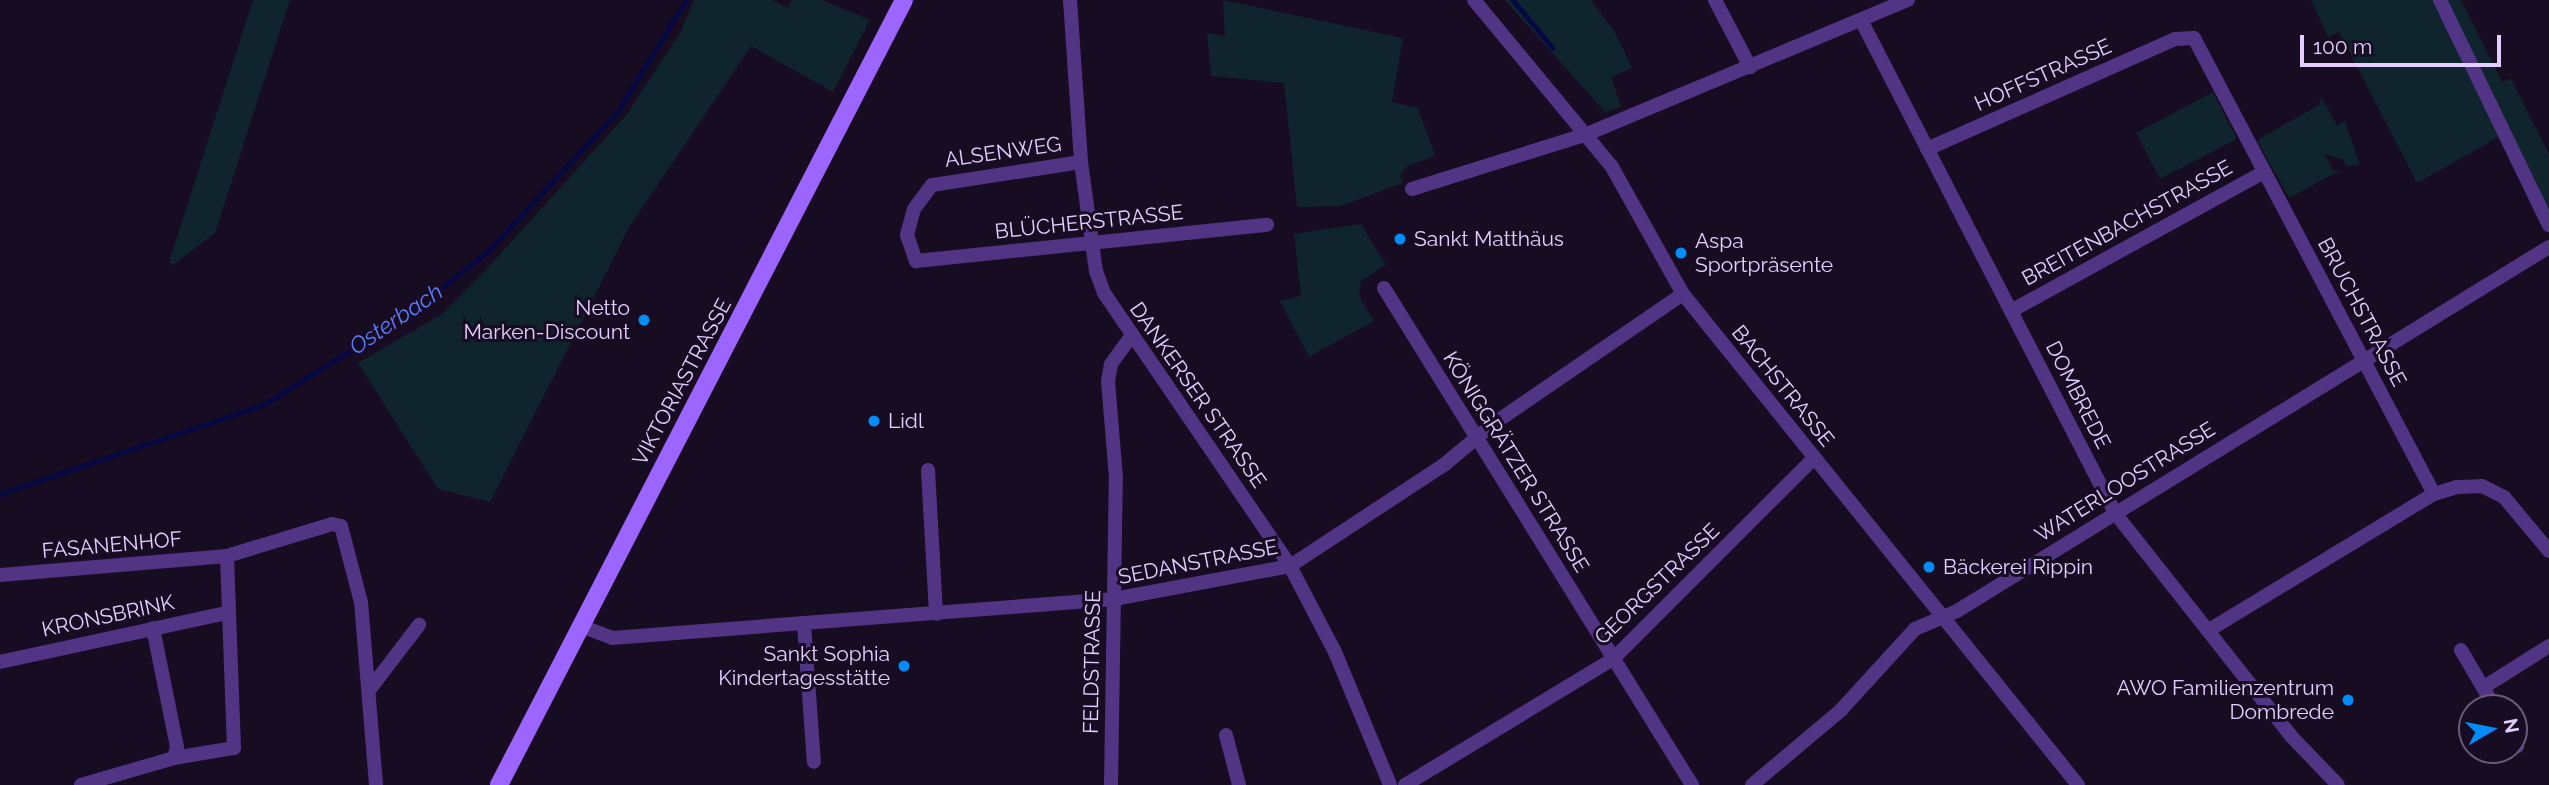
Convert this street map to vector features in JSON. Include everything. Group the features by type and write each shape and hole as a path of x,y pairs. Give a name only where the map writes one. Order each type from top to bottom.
{"main road":[{"name":"VIKTORIASTRASSE","path":"499,785 904,0"}],"street":[{"name":"DANKERSER STRASSE","path":"1070,0 1081,162 1091,243 1104,293 1130,338 1290,566 1335,652 1389,785"},
{"name":"BACHSTRASSE","path":"1474,0 1612,167 1683,294 2078,785"},
{"path":"1715,0 1750,67"},
{"path":"1412,189 1587,135 1908,0"},
{"path":"2440,0 2549,225"},
{"name":"DOMBREDE","path":"1861,20 2115,513 2292,737 2338,785"},
{"name":"BRUCHSTRASSE","path":"2175,39 2189,36 2199,44 2434,494"},
{"name":"HOFFSTRASSE","path":"1927,149 2175,39"},
{"name":"ALSENWEG","path":"916,261 907,235 914,209 932,185 1081,162"},
{"name":"BREITENBACHSTRASSE","path":"2011,311 2264,172"},
{"name":"BLÜCHERSTRASSE","path":"916,261 1267,225"},
{"name":"WATERLOOSTRASSE","path":"1752,785 1841,710 1915,629 1942,614 1957,611 2362,359 2549,247"},
{"name":"KÖNIGGRÄTZER STRASSE","path":"1384,288 1692,785"},
{"name":"SEDANSTRASSE","path":"581,626 612,638 1114,599 1290,566 1445,464 1476,436 1683,294"},
{"name":"FELDSTRASSE","path":"1111,785 1116,457 1108,381 1111,363 1130,338"},
{"name":"GEORGSTRASSE","path":"1405,785 1613,659 1814,458"},
{"path":"928,470 936,614"},
{"path":"2209,630 2434,494 2482,486 2504,497 2549,551"},
{"name":"FASANENHOF","path":"0,575 227,556 332,524 341,526 361,601 370,689"},
{"path":"81,785 174,758 231,751 235,744 226,613 227,556"},
{"name":"KRONSBRINK","path":"0,662 226,613"},
{"path":"804,624 814,762"},
{"path":"376,785 370,689 419,625"},
{"path":"153,628 177,747 174,758"},
{"path":"2484,687 2549,646"},
{"path":"2460,650 2488,694"},
{"path":"1226,735 1239,785"}],"shaded area":[{"path":"253,0 290,0 215,233 173,265 169,262"},
{"path":"694,0 772,0 788,8 792,0 822,0 870,20 833,92 751,46 630,226 490,502 438,489 358,363 442,314 483,273 627,114 681,31"},
{"path":"1223,0 1403,38 1392,102 1418,108 1435,156 1406,167 1400,176 1403,183 1341,206 1297,207 1284,83 1211,76 1207,33 1225,36"},
{"path":"1505,0 1591,0 1615,32 1632,68 1611,77 1621,107 1605,112"},
{"path":"2311,0 2434,0 2501,136 2417,183 2339,32 2328,37"},
{"path":"2447,0 2461,0 2502,82 2511,79 2549,154 2549,212"},
{"path":"2213,92 2237,139 2160,179 2136,133"},
{"path":"2321,97 2337,125 2345,121 2360,165 2346,166 2343,159 2325,155 2333,171 2342,169 2289,198 2257,140 2319,105"},
{"path":"1361,224 1386,265 1361,281 1359,296 1374,321 1309,357 1280,301 1301,296 1294,234"}],"waterway":[{"name":"Osterbach","path":"0,494 263,405 409,314 488,251 618,111 686,0"},
{"path":"1513,0 1553,48"}],"place":[{"name":"Sankt Matthäus","path":"1400,239"},
{"name":"Aspa Sportpräsente","path":"1681,253"},
{"name":"Netto Marken-Discount","path":"644,320"},
{"name":"Lidl","path":"874,421"},
{"name":"Bäckerei Rippin","path":"1929,567"},
{"name":"Sankt Sophia Kindertagesstätte","path":"904,666"},
{"name":"AWO Familienzentrum Dombrede","path":"2348,700"}]}
